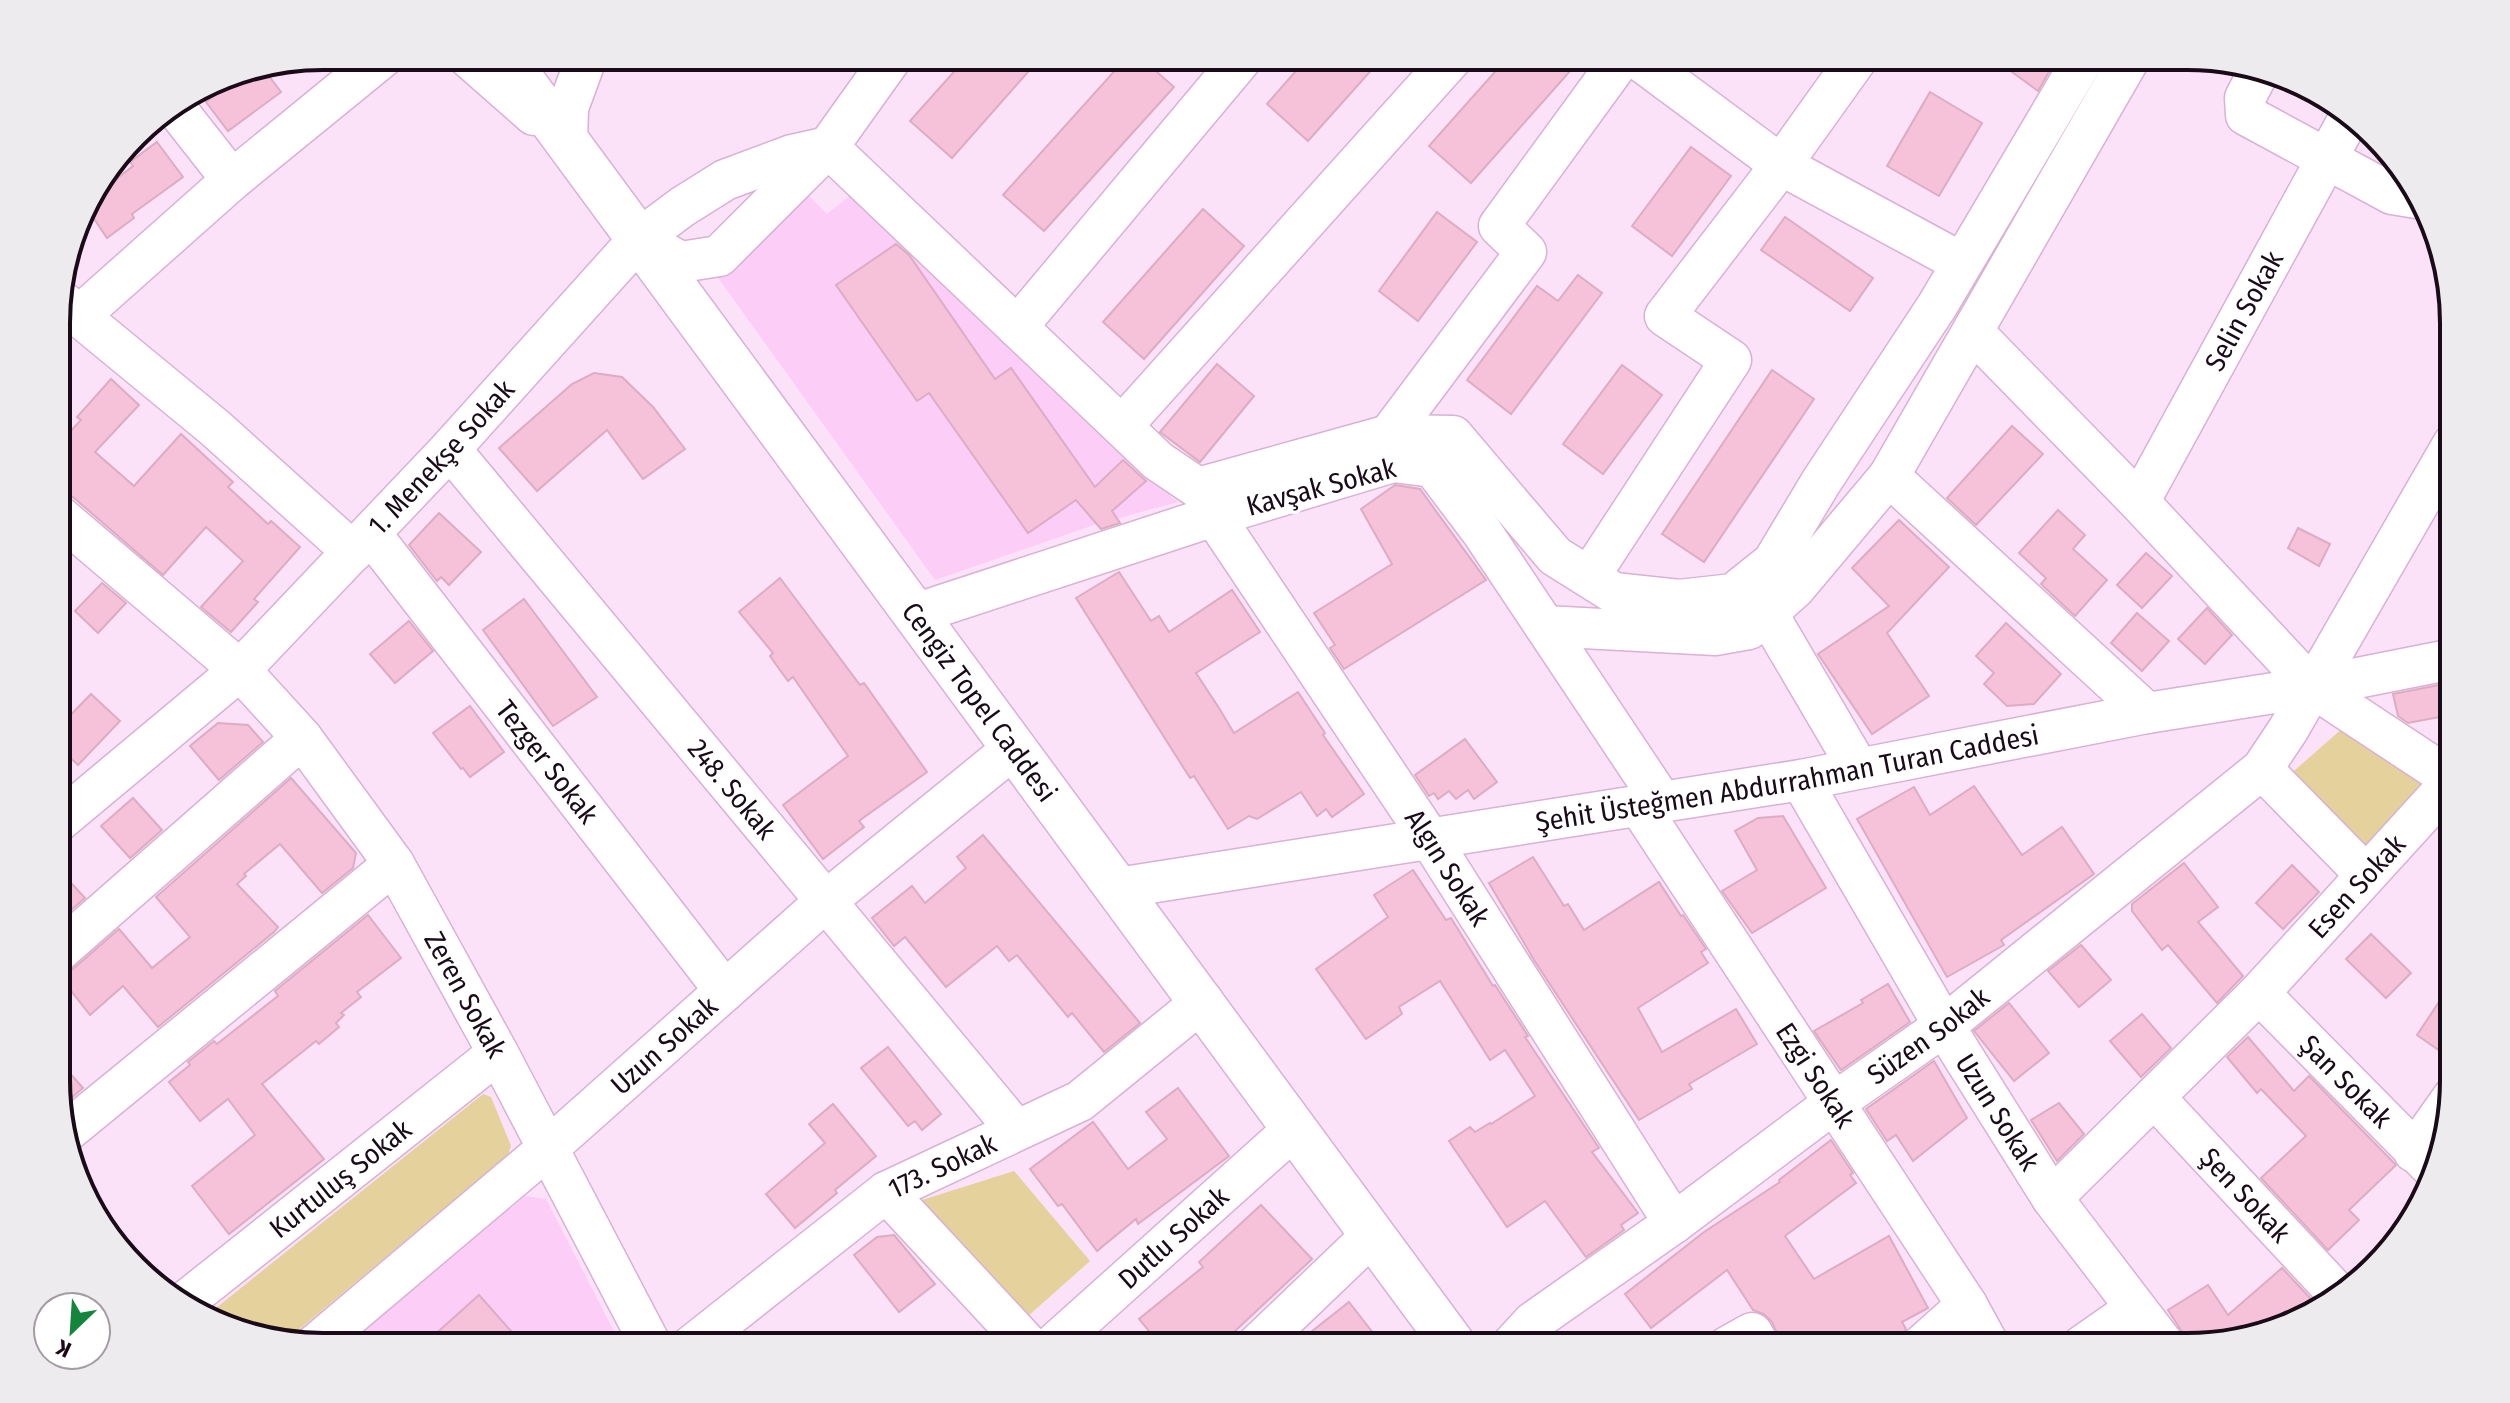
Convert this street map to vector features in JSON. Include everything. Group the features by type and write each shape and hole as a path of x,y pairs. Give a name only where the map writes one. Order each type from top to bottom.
{"main road":[{"name":"Cengiz Topel Caddesi","path":"515,71 1444,1332"}],"street":[{"path":"1122,426 1441,70"},
{"path":"1389,435 1526,252 1499,226 1613,70"},
{"path":"1653,70 1781,165 1962,263"},
{"path":"1589,577 1731,360 1665,316 1781,165 1849,70"},
{"path":"828,147 1158,461 1198,488 1389,435 1453,436 1555,556 1614,593 1679,600 1733,594 1773,562 1821,482 1937,306 2077,70"},
{"path":"1545,626 1715,635 1749,629 1795,588 1889,476 2123,70"},
{"path":"71,305 366,71"},
{"path":"484,71 567,144"},
{"path":"567,144 568,108 582,71"},
{"path":"639,239 681,262 719,256 828,147 883,71"},
{"path":"1017,327 1232,71"},
{"path":"2255,80 2245,98 2246,115 2392,194 2405,196"},
{"path":"180,114 232,180"},
{"name":"Selin Sokak","path":"2139,502 2345,125"},
{"name":"1. Menekşe Sokak","path":"70,804 240,670 450,449 639,239 725,180 792,155 828,147"},
{"name":"Tezger Sokak","path":"71,309 362,543 725,991"},
{"path":"1973,332 2139,502 2312,687 2439,771"},
{"name":"248. Sokak","path":"450,449 1016,1130"},
{"name":"Kavşak Sokak","path":"915,614 1214,516 1393,462 1433,467 1482,532 1545,626 1651,804"},
{"name":"Süzen Sokak","path":"1540,1332 1674,1223 1834,1103 1944,1026 2262,769 2439,468"},
{"path":"1889,476 2147,713"},
{"name":"Algın Sokak","path":"1214,516 1430,839 1674,1223"},
{"name":"Zeren Sokak","path":"70,525 240,670 302,738 394,864 498,1053 644,1333"},
{"path":"1767,613 1858,768"},
{"name":"Şehit Üsteğmen Abdurrahman Turan Caddesi","path":"1118,888 1801,780 2147,713 2312,687 2439,655"},
{"path":"70,941 302,738"},
{"name":"Uzun Sokak","path":"329,1333 547,1149 826,901 1014,748"},
{"path":"2262,769 2366,875"},
{"name":"Uzun Sokak","path":"1801,780 1944,1026 2052,1198 2154,1332"},
{"name":"Esen Sokak","path":"2052,1198 2259,993 2439,795"},
{"name":"Ezgi Sokak","path":"1651,804 1834,1103 1982,1332"},
{"path":"75,1125 394,864"},
{"name":"Şan Sokak","path":"2259,993 2423,1160"},
{"name":"173. Sokak","path":"708,1333 886,1192 1080,1101 1203,1001"},
{"name":"Kurtuluş Sokak","path":"192,1296 498,1053"},
{"name":"Şen Sokak","path":"2154,1097 2332,1287"},
{"name":"Dutlu Sokak","path":"1067,1333 1295,1128"},
{"path":"2423,1160 2432,1140"},
{"path":"886,1192 1017,1333"},
{"path":"1270,1332 1373,1234"},
{"path":"1937,1332 1967,1305"},
{"path":"2102,1332 2135,1309"}],"shaded area":[{"path":"861,187 1150,478 1178,502 1097,524 935,580 716,275 803,190 827,214"},
{"path":"2343,728 2424,781 2426,791 2365,855 2287,777"},
{"path":"483,1094 491,1097 511,1146 508,1155 297,1331 257,1324 215,1309"},
{"path":"1014,1171 1090,1261 1027,1317 919,1201"},
{"path":"525,1196 546,1199 615,1333 361,1333"}],"building":[{"path":"1296,70 1371,70 1308,141 1267,104"},
{"path":"1496,70 1571,70 1471,183 1429,146"},
{"path":"2009,70 2050,70 2038,91"},
{"path":"955,71 1029,71 952,158 910,121"},
{"path":"1115,71 1155,71 1174,87 1044,231 1003,195"},
{"path":"269,76 281,92 228,131 206,102 226,89"},
{"path":"1930,92 1982,123 1939,196 1887,166"},
{"path":"157,142 183,177 132,214 134,218 107,238 93,218 114,181 133,166 130,162"},
{"path":"1691,147 1731,176 1672,256 1632,226"},
{"path":"1203,209 1244,246 1144,359 1103,322"},
{"path":"1437,212 1477,242 1418,321 1379,291"},
{"path":"1785,217 1873,278 1850,311 1761,250"},
{"path":"896,244 909,255 995,379 1011,368 1095,487 1123,460 1146,481 1112,511 1120,523 1101,529 1076,500 1028,533 929,393 917,401 836,285"},
{"path":"1578,275 1602,293 1511,414 1467,380 1537,286 1558,301"},
{"path":"1217,364 1254,396 1200,462 1160,432"},
{"path":"1622,365 1662,395 1603,474 1563,444"},
{"path":"1772,370 1814,399 1704,562 1662,534"},
{"path":"594,373 622,377 653,407 685,449 643,479 607,430 537,491 499,448 572,384"},
{"path":"111,379 139,405 95,452 134,486 181,434 233,482 228,487 268,524 271,521 300,547 254,599 258,602 231,632 201,607 243,561 206,527 163,575 70,496 70,432 81,420 77,417"},
{"path":"2012,426 2043,454 1976,525 1947,498"},
{"path":"1395,485 1420,489 1486,580 1344,669 1330,648 1335,645 1314,613 1392,564 1361,509"},
{"path":"2058,510 2085,535 2073,549 2107,580 2075,616 2041,584 2046,578 2019,553"},
{"path":"439,513 481,552 449,585 441,577 437,581 409,545"},
{"path":"1899,520 1949,567 1887,633 1929,696 1872,734 1818,654 1889,606 1852,568"},
{"path":"2298,528 2330,544 2319,566 2288,548"},
{"path":"2146,553 2172,576 2142,608 2117,585"},
{"path":"1119,572 1151,621 1159,616 1169,632 1232,590 1260,632 1196,673 1234,733 1298,692 1364,794 1332,817 1326,809 1317,816 1301,792 1257,819 1249,816 1228,829 1194,776 1190,778 1076,598"},
{"path":"780,578 860,685 864,683 927,772 859,821 864,827 823,859 783,805 848,756 793,677 788,681 770,656 773,653 739,612"},
{"path":"102,583 126,603 98,633 75,611"},
{"path":"524,599 597,697 553,726 483,630"},
{"path":"2207,608 2232,635 2205,664 2178,639"},
{"path":"2137,613 2169,641 2142,671 2111,643"},
{"path":"409,621 433,651 395,683 370,654"},
{"path":"2006,623 2061,674 2034,704 2007,706 1984,684 1994,673 1976,656"},
{"path":"2439,685 2439,717 2408,723 2398,716 2393,694"},
{"path":"91,694 120,721 78,765 70,757 70,716"},
{"path":"470,706 504,752 470,777 433,733"},
{"path":"218,723 248,725 263,742 219,780 190,746"},
{"path":"1465,739 1497,782 1474,799 1468,790 1456,799 1449,791 1438,799 1434,793 1429,796 1415,775"},
{"path":"291,778 356,853 353,868 322,893 280,844 244,874 246,876 237,884 278,927 274,932 158,1027 123,986 90,1015 70,989 70,970 119,929 152,968 190,937 156,897"},
{"path":"1974,786 2022,855 2062,827 2094,874 2001,940 2004,945 1947,977 1857,819 1914,787 1930,815"},
{"path":"133,798 162,830 130,858 101,826"},
{"path":"1783,816 1826,888 1752,933 1722,891 1757,870 1735,831 1758,818"},
{"path":"983,835 1140,1023 1104,1052 1072,1013 1068,1017 1017,955 1009,961 997,946 946,987 905,937 894,946 872,918 912,886 925,903 966,868 957,857"},
{"path":"1533,857 1564,906 1568,904 1584,930 1659,882 1706,949 1701,952 1708,963 1638,1008 1662,1052 1736,1009 1757,1044 1689,1084 1692,1089 1639,1120 1534,960 1489,883"},
{"path":"2184,863 2218,907 2198,922 2243,976 2217,1003 2168,945 2162,950 2132,911 2132,904"},
{"path":"2292,865 2319,892 2283,929 2256,903"},
{"path":"1413,870 1446,920 1451,918 1495,985 1528,1036 1525,1037 1599,1148 1592,1152 1638,1213 1621,1225 1624,1230 1586,1257 1545,1201 1507,1227 1449,1141 1470,1127 1475,1132 1491,1124 1535,1096 1505,1050 1490,1060 1440,981 1399,1007 1402,1014 1366,1039 1316,969 1388,917 1374,895"},
{"path":"70,882 85,898 70,911"},
{"path":"368,915 401,958 357,992 361,997 341,1013 344,1015 336,1023 339,1027 319,1044 316,1041 262,1084 324,1159 229,1234 192,1186 255,1135 228,1099 200,1121 169,1082 214,1041 217,1044 278,996 275,991"},
{"path":"2371,934 2411,973 2386,998 2346,959"},
{"path":"2081,945 2111,980 2079,1007 2048,971"},
{"path":"1888,984 1910,1022 1841,1070 1814,1031 1863,1003 1861,1000"},
{"path":"2439,1002 2439,1050 2417,1035"},
{"path":"2009,1003 2049,1053 2014,1081 1974,1031"},
{"path":"2142,1014 2171,1048 2141,1077 2110,1041"},
{"path":"2248,1037 2294,1091 2309,1076 2396,1165 2349,1210 2359,1220 2328,1250 2261,1178 2306,1136 2261,1089 2257,1093 2227,1057"},
{"path":"888,1047 941,1114 922,1130 915,1121 908,1126 861,1068"},
{"path":"1934,1061 1967,1118 1913,1161 1896,1135 1887,1141 1866,1109"},
{"path":"70,1073 83,1088 71,1098"},
{"path":"1178,1088 1229,1156 1138,1224 1136,1219 1097,1251 1062,1204 1058,1206 1030,1169 1093,1122 1128,1169 1167,1139 1146,1112"},
{"path":"2059,1103 2084,1134 2057,1161 2031,1120"},
{"path":"833,1104 876,1156 795,1228 766,1194 825,1143 809,1124"},
{"path":"1831,1140 1853,1173 1850,1175 1856,1183 1785,1236 1814,1279 1889,1236 1928,1308 1902,1322 1906,1329 1904,1332 1776,1332 1764,1314 1753,1310 1727,1270 1651,1328 1625,1294 1704,1232"},
{"path":"1261,1205 1312,1259 1233,1333 1150,1333 1139,1319 1203,1267 1199,1262"},
{"path":"894,1235 935,1284 899,1312 854,1255 877,1237"},
{"path":"2282,1268 2311,1299 2284,1314 2253,1324 2204,1332 2182,1332 2168,1310 2208,1285 2228,1315"},
{"path":"479,1295 513,1333 437,1333"},
{"path":"1349,1302 1373,1332 1310,1332"}]}
